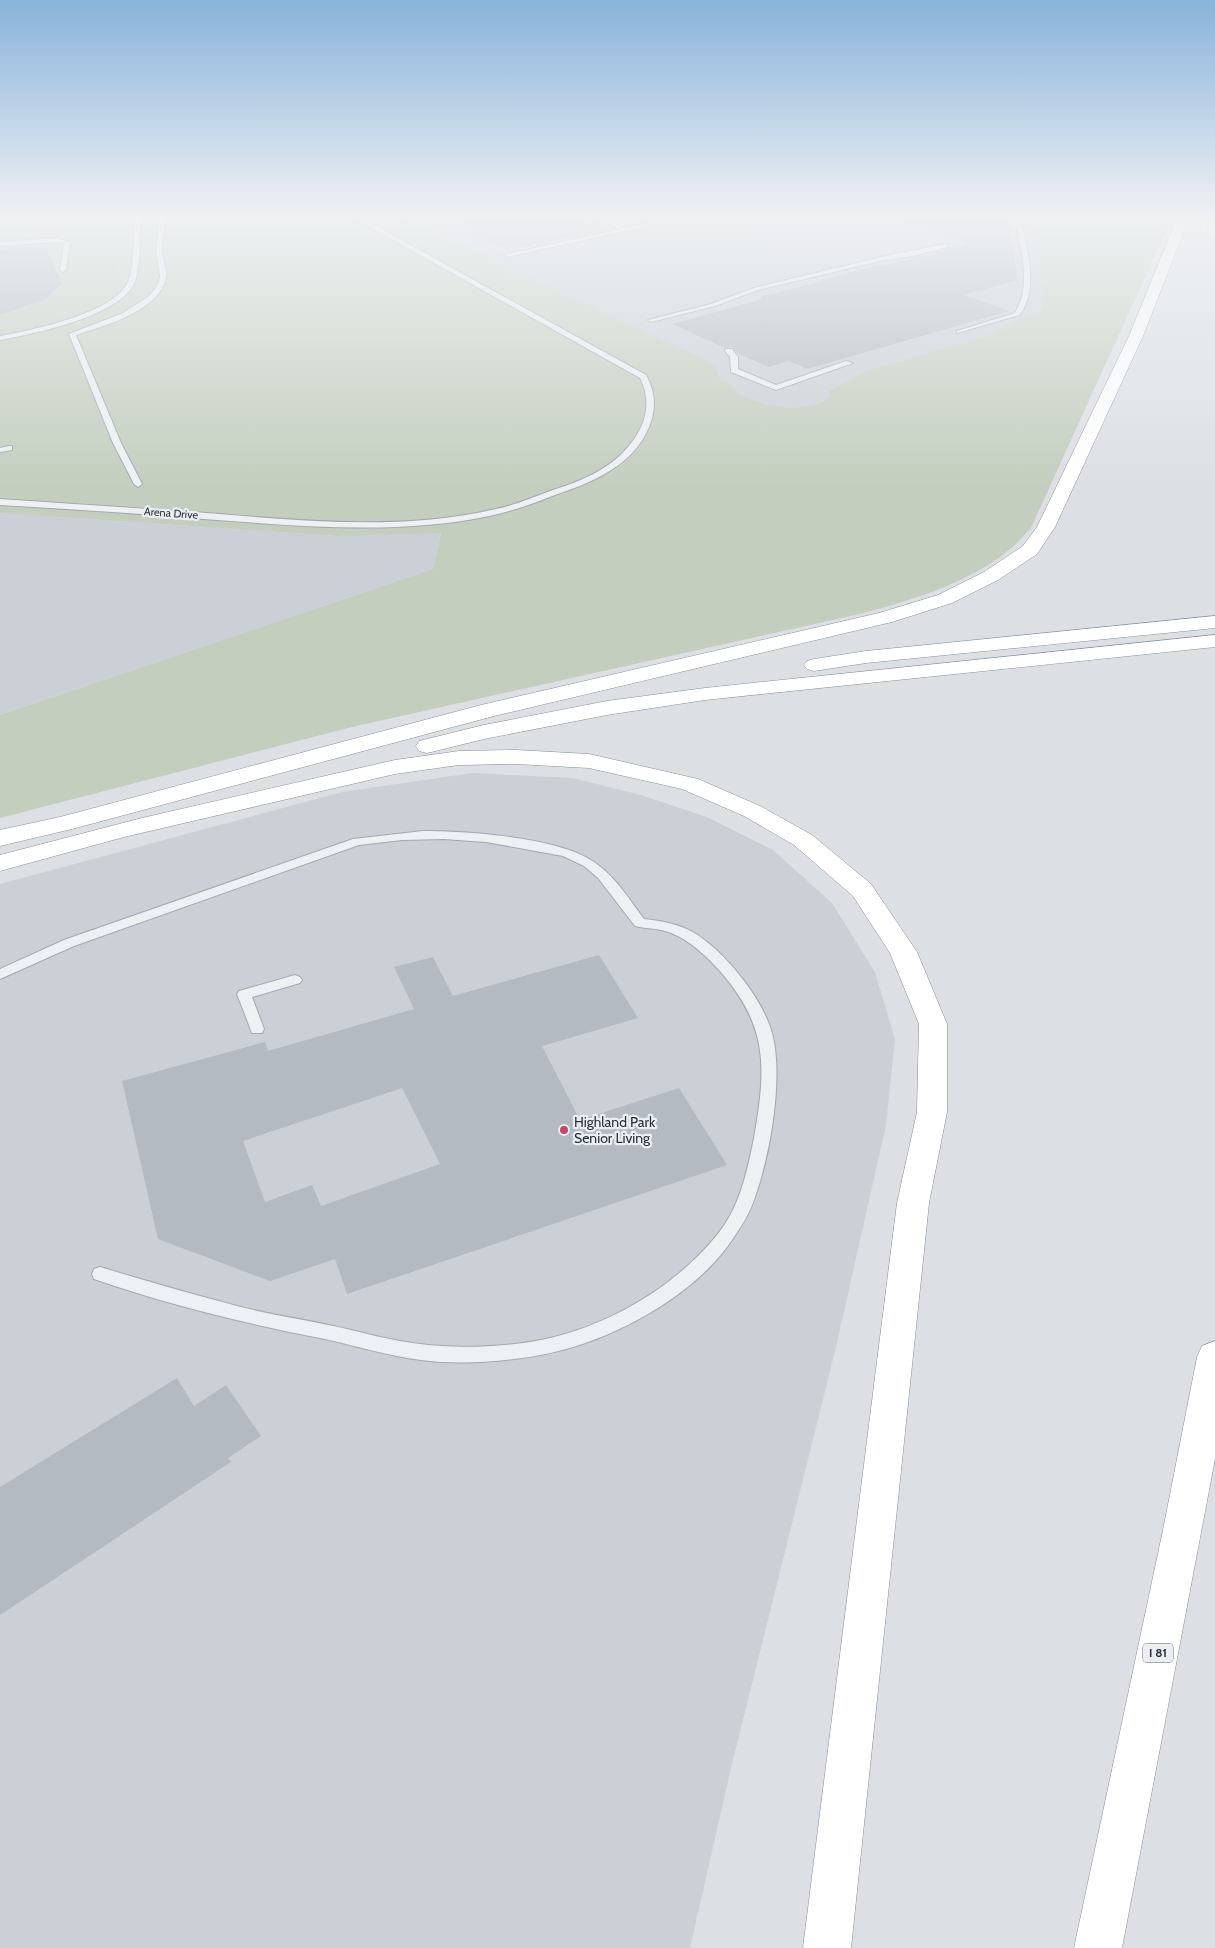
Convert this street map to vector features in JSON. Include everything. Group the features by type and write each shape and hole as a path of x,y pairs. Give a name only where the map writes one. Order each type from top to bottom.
{"highway":[{"path":"0,863 121,820 489,710 885,618 945,599 991,576 1030,550 1046,527 1136,336 1148,307"},
{"path":"121,820 403,739 623,692 866,657 1215,622"},
{"path":"121,820 484,732 607,708 705,694 1215,641"},
{"path":"0,838 121,820 396,767 459,758 516,757 589,761 690,784 752,811 803,840 862,890 903,952 934,1024 932,1112 913,1203 827,1948"},
{"name":"I 81","path":"1098,1948 1183,1530 1215,1357"}],"lane":[{"path":"0,338 20,338 91,313 101,307"},
{"path":"138,307 114,319 72,334 117,443 138,484"},
{"name":"Arena Drive","path":"0,502 341,525 444,521 486,514 524,504 574,486 612,467 632,448 646,428 651,394 642,377 517,307"},
{"path":"651,320 706,307"},
{"path":"959,332 1018,314 1023,307"},
{"path":"729,351 734,357 734,370 776,388 849,363"},
{"path":"0,450 10,448"},
{"path":"0,974 69,942 357,842 389,836 422,834 487,837 570,853 590,864 618,893 640,923 660,925 678,930 698,942 723,965 753,1009 765,1034 769,1064 766,1099 754,1177 740,1215 715,1250 683,1279 646,1307 608,1326 547,1347 486,1352 422,1352 245,1315 100,1274"},
{"path":"257,1029 244,994 294,980"}],"shaded area":[{"path":"559,307 1064,307 1066,323 788,419"},
{"path":"0,513 338,536 442,527 433,569 0,715"},
{"path":"472,773 573,778 641,795 707,817 773,850 832,903 875,972 895,1039 886,1125 836,1347 731,1768 690,1948 0,1948 0,884 342,792"}],"green space":[{"path":"0,307 592,307 711,362 718,373 719,379 748,398 772,406 796,408 820,403 830,397 829,391 867,371 994,334 1014,321 1041,311 1043,307 1132,307 1031,528 1018,542 993,562 958,581 921,596 864,613 352,727 0,818 0,715 433,569 441,533 338,536 0,513"}],"building":[{"path":"0,307 23,307 0,315"},
{"path":"734,307 997,307 1009,311 807,369 789,361 768,367 737,353 732,347 725,348 672,324"},
{"name":"Highland Park Senior Living","path":"599,955 638,1018 542,1046 580,1120 679,1088 727,1165 347,1294 335,1259 270,1281 158,1239 122,1081 265,1042 268,1051 414,1009 394,967 433,957 453,996","holes":["402,1088 440,1164 321,1206 312,1185 265,1202 243,1141"]},
{"path":"177,1378 194,1406 226,1385 261,1436 228,1458 231,1462 0,1615 0,1487"}],"place":[{"name":"Highland Park Senior Living","path":"564,1130"}]}
